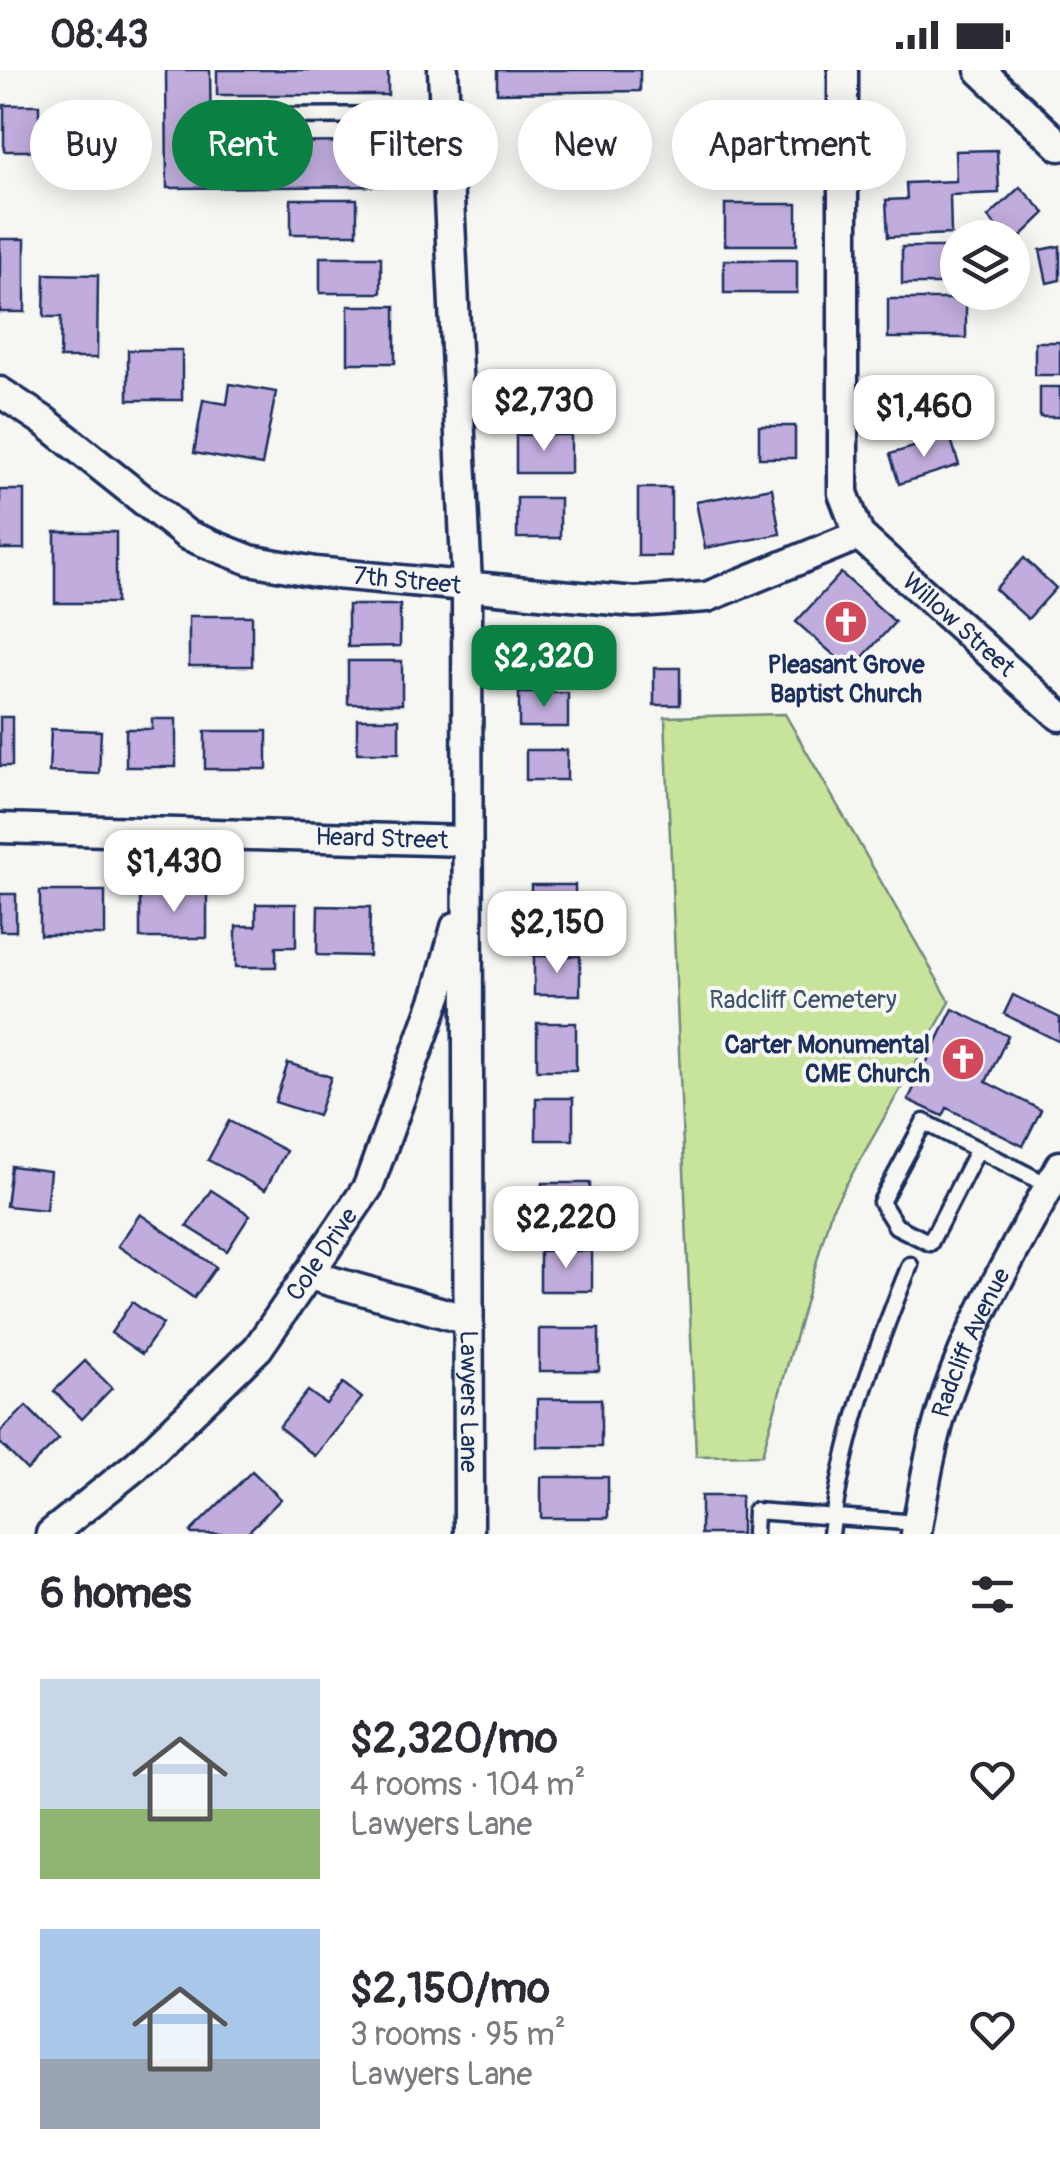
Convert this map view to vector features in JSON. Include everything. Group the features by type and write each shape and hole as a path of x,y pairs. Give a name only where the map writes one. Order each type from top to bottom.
{"street":[{"name":"Lawyers Lane","path":"443,70 444,100"},
{"path":"843,70 843,493 859,536"},
{"path":"980,70 1060,146"},
{"name":"Lawyers Lane","path":"449,190 467,585 469,1534"},
{"name":"7th Street","path":"0,392 44,421 187,534 250,560 315,572 636,602 707,597 859,536"},
{"name":"Willow Street","path":"859,536 1060,716"},
{"name":"Heard Street","path":"0,828 466,841"},
{"name":"Cole Drive","path":"51,1534 137,1465 258,1348 368,1187 438,994 465,892"},
{"name":"Radcliff Avenue","path":"917,1529 930,1456 954,1376 973,1329 1055,1176"},
{"path":"309,1275 468,1320"}],"lane":[{"path":"978,1150 930,1243 896,1226 881,1202 924,1122 978,1150 1055,1176"},
{"path":"831,1534 846,1451 864,1384 910,1265"},
{"path":"754,1534 754,1511 833,1516 917,1529"}],"green space":[{"name":"Radcliff Cemetery","path":"785,714 950,1002 831,1211 762,1455 696,1456 665,717"}],"building":[{"path":"166,70 210,70 210,100 172,100 172,188 167,188"},
{"path":"217,70 388,70 388,95 217,95"},
{"path":"497,70 640,70 640,91 497,93"},
{"path":"4,105 30,105 30,151 4,151"},
{"path":"313,142 333,142 333,187 313,187"},
{"path":"997,150 999,193 950,195 951,220 940,220 940,235 888,237 886,200 907,199 906,183 956,181 955,151"},
{"path":"1020,187 1045,213 1030,228 1030,220 988,217"},
{"path":"291,199 357,199 357,234 291,234"},
{"path":"725,204 797,204 797,245 725,245"},
{"path":"0,239 25,239 25,312 0,312"},
{"path":"1060,246 1060,280 1047,283 1040,250"},
{"path":"902,247 940,247 940,284 902,284"},
{"path":"320,257 381,257 381,293 320,293"},
{"path":"724,260 797,260 797,293 724,293"},
{"path":"45,274 98,275 97,358 60,358 61,317 44,317"},
{"path":"888,299 940,299 940,310 966,310 966,338 888,338"},
{"path":"348,306 395,306 395,363 348,363"},
{"path":"1035,342 1060,342 1060,375 1035,375"},
{"path":"128,350 182,350 182,400 128,400"},
{"path":"230,384 276,392 262,465 194,453 203,400 227,404"},
{"path":"1040,387 1060,387 1060,417 1040,417"},
{"path":"890,396 953,396 953,428 890,428"},
{"path":"759,426 795,426 795,458 759,458"},
{"path":"516,435 571,435 571,473 516,473"},
{"path":"950,436 959,465 899,484 890,454"},
{"path":"638,488 671,488 671,556 638,556"},
{"path":"772,488 780,534 705,548 696,502"},
{"path":"0,490 24,490 24,549 0,549"},
{"path":"517,498 560,498 560,538 517,538"},
{"path":"55,532 116,532 116,603 55,603"},
{"path":"1024,558 1056,588 1028,619 995,589"},
{"name":"Pleasant Grove Baptist Church","path":"841,573 895,622 851,670 796,622"},
{"path":"348,605 400,605 400,646 348,647"},
{"path":"189,616 252,616 252,666 189,666"},
{"path":"523,633 589,633 589,678 523,678"},
{"path":"348,661 402,661 402,704 348,704"},
{"path":"654,668 680,668 680,705 654,705"},
{"path":"519,693 568,693 568,727 519,727"},
{"path":"0,717 12,717 12,766 0,766"},
{"path":"152,719 176,719 176,767 126,767 126,729 152,729"},
{"path":"357,719 399,719 399,753 357,753"},
{"path":"51,729 101,731 99,774 49,772"},
{"path":"205,731 267,731 267,769 205,769"},
{"path":"526,750 567,750 567,780 526,780"},
{"path":"531,885 575,885 575,923 531,923"},
{"path":"40,891 105,891 105,935 40,935"},
{"path":"140,892 207,892 207,938 140,938"},
{"path":"0,894 16,894 16,931 0,931"},
{"path":"256,904 296,904 296,947 276,947 276,967 236,967 236,926 256,926"},
{"path":"318,906 370,907 369,956 317,955"},
{"path":"534,956 580,956 580,995 534,995"},
{"path":"1013,995 1060,1018 1060,1042 1004,1014"},
{"name":"Carter Monumental CME Church","path":"953,1009 1008,1036 986,1082 1041,1110 1023,1146 947,1108 943,1116 908,1100"},
{"path":"537,1023 576,1023 576,1070 537,1070"},
{"path":"288,1063 331,1077 318,1116 275,1102"},
{"path":"536,1098 573,1098 573,1140 536,1140"},
{"path":"229,1121 286,1151 265,1190 208,1160"},
{"path":"11,1166 50,1171 46,1210 6,1206"},
{"path":"542,1183 590,1183 590,1215 542,1216"},
{"path":"211,1190 250,1215 227,1251 187,1226"},
{"path":"140,1214 216,1267 194,1298 118,1246"},
{"path":"540,1251 592,1251 592,1291 540,1291"},
{"path":"132,1302 163,1324 142,1354 111,1333"},
{"path":"539,1329 599,1329 599,1371 539,1371"},
{"path":"85,1361 112,1388 82,1419 54,1391"},
{"path":"343,1383 362,1398 315,1456 279,1427 308,1391 326,1404"},
{"path":"537,1399 601,1399 601,1447 537,1447"},
{"path":"26,1406 59,1439 27,1470 0,1443 0,1432"},
{"path":"252,1471 281,1499 246,1534 192,1534 190,1532"},
{"path":"541,1477 608,1477 608,1518 541,1518"},
{"path":"701,1496 741,1496 741,1534 701,1534"}],"place":[{"name":"Pleasant Grove Baptist Church","path":"846,622"},
{"name":"Carter Monumental CME Church","path":"963,1059"}]}
